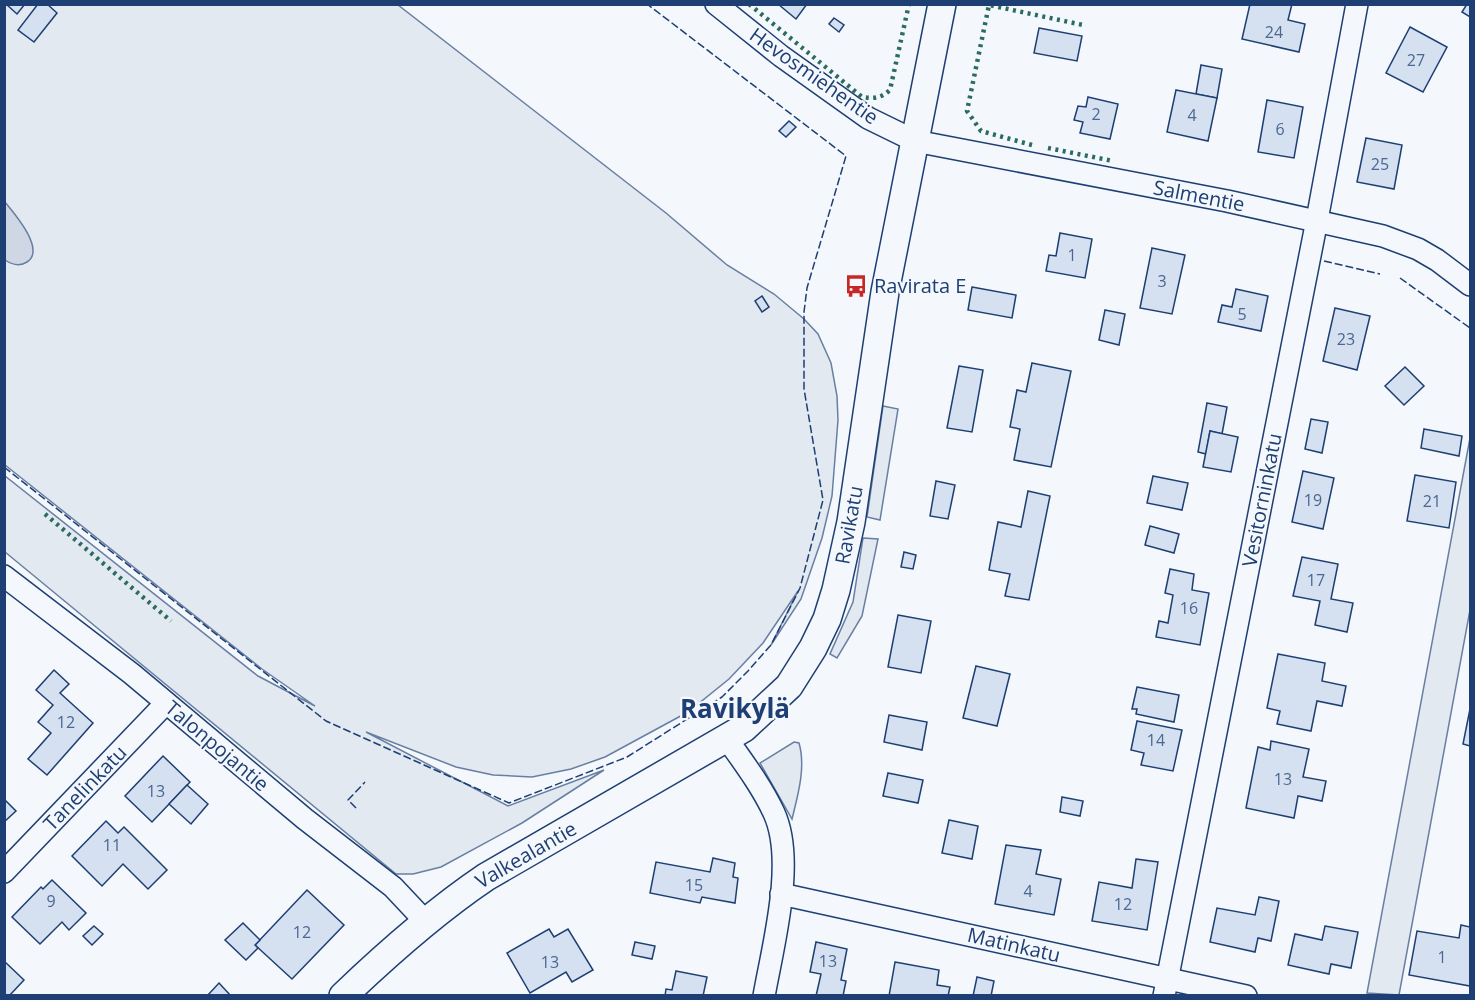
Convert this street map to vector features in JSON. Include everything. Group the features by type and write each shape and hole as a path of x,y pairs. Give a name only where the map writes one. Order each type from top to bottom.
{"street":[{"name":"Hevosmiehentie","path":"716,4 781,56 868,118 915,141"},
{"name":"Ravikatu","path":"727,739 744,728 789,686 813,648 827,619 836,590 850,522 885,292 942,4"},
{"name":"Vesitorninkatu","path":"1166,988 1317,220 1357,4"},
{"name":"Salmentie","path":"915,141 1317,220 1383,236 1418,249 1470,285"},
{"name":"Talonpojantie","path":"4,576 166,703 305,819 393,887 425,921"},
{"name":"Tanelinkatu","path":"4,872 166,703"},
{"path":"727,739 758,784 775,814 781,837 783,861 781,894 764,996"},
{"name":"Valkealantie","path":"343,996 425,921 486,877 727,739"},
{"name":"Matinkatu","path":"781,894 1166,988 1246,996"}],"shaded area":[{"path":"4,5 398,5 666,213 727,265 774,294 804,319 818,334 831,363 837,396 838,420 832,496 822,538 801,599 771,645 798,591 763,643 729,679 688,712 605,757 571,769 532,777 493,775 456,767 366,732 508,806 604,770 522,823 441,867 413,874 396,874 5,552 5,476 258,676 315,706 262,669 5,465"},
{"path":"5,202 27,232 33,249 32,256 27,262 18,265 5,260"},
{"path":"883,406 898,409 880,520 867,517"},
{"path":"1470,438 1470,610 1399,995 1367,993"},
{"path":"863,538 878,539 862,616 837,658 830,654 853,602"},
{"path":"794,742 799,743 802,762 792,819 760,763"}],"building":[{"path":"6,4 25,4 17,14"},
{"path":"38,4 47,4 57,13 34,42 18,30"},
{"path":"778,4 807,4 796,19"},
{"path":"1250,4 1292,4 1288,20 1305,24 1299,52 1242,39"},
{"path":"1467,4 1470,4 1470,17 1462,12"},
{"path":"834,18 844,25 839,32 829,24"},
{"path":"1410,27 1447,47 1423,92 1386,73"},
{"path":"1039,28 1082,36 1077,61 1034,53"},
{"path":"1201,65 1222,69 1217,98 1196,94"},
{"path":"1176,90 1217,98 1208,141 1167,132"},
{"path":"1088,97 1118,104 1110,139 1080,133 1083,122 1074,120 1078,106 1086,107"},
{"path":"1267,100 1303,107 1294,158 1258,152"},
{"path":"789,121 796,127 786,137 779,131"},
{"path":"1366,138 1402,145 1394,189 1357,182"},
{"path":"1060,233 1092,239 1085,278 1046,271 1049,255 1056,256"},
{"path":"1152,248 1185,255 1172,314 1140,308"},
{"path":"972,287 1016,295 1012,318 968,310"},
{"path":"1236,289 1268,296 1261,331 1218,322 1222,305 1232,307"},
{"path":"762,296 769,307 762,312 755,301"},
{"path":"1335,308 1370,316 1357,370 1323,361"},
{"path":"1105,310 1125,314 1119,345 1099,340"},
{"path":"1032,363 1071,371 1051,467 1014,460 1020,429 1010,427 1017,390 1026,392"},
{"path":"959,366 983,370 972,432 947,428"},
{"path":"1405,367 1424,386 1404,405 1385,386"},
{"path":"1207,403 1227,407 1222,434 1210,431 1206,454 1198,452"},
{"path":"1311,419 1328,422 1322,453 1305,449"},
{"path":"1424,429 1462,436 1459,456 1421,448"},
{"path":"1210,431 1238,437 1231,472 1203,467"},
{"path":"1303,471 1334,478 1323,529 1292,522"},
{"path":"1415,475 1456,482 1449,528 1407,521"},
{"path":"1153,476 1188,483 1182,510 1147,503"},
{"path":"936,481 955,485 948,519 930,516"},
{"path":"1028,491 1050,496 1029,600 1005,596 1010,574 989,570 998,522 1021,527"},
{"path":"1150,526 1179,534 1174,553 1145,545"},
{"path":"904,552 916,555 913,569 901,567"},
{"path":"1302,557 1338,564 1331,599 1353,603 1347,632 1315,625 1320,601 1293,596"},
{"path":"1170,569 1194,574 1192,590 1209,593 1200,645 1156,637 1159,621 1168,623 1173,595 1165,593"},
{"path":"898,615 931,621 921,673 888,667"},
{"path":"1278,654 1325,663 1322,681 1346,686 1342,706 1317,701 1311,731 1277,724 1280,711 1267,708"},
{"path":"976,666 1010,674 997,726 963,718"},
{"path":"54,670 69,684 60,693 93,723 47,775 28,759 51,733 38,722 53,705 36,690"},
{"path":"1137,687 1179,695 1174,722 1136,714 1137,709 1132,709"},
{"path":"1470,709 1470,746 1463,744"},
{"path":"889,715 927,722 922,750 884,742"},
{"path":"1137,721 1182,730 1173,771 1141,765 1144,753 1131,750"},
{"path":"1271,741 1309,749 1303,777 1326,781 1322,801 1298,796 1294,818 1246,808 1258,747 1270,750"},
{"path":"163,756 190,782 152,822 125,796"},
{"path":"888,773 923,780 918,803 883,796"},
{"path":"187,785 208,804 191,824 169,804"},
{"path":"1062,797 1083,801 1080,816 1060,812"},
{"path":"4,799 16,811 4,822"},
{"path":"949,820 978,826 972,859 942,853"},
{"path":"106,821 118,833 124,827 167,870 148,889 123,864 102,886 72,856"},
{"path":"1006,845 1041,850 1036,874 1061,879 1054,915 995,904"},
{"path":"713,858 735,863 733,877 738,878 735,903 702,897 700,903 650,893 656,862 710,872"},
{"path":"1136,859 1158,862 1147,930 1092,921 1099,882 1132,888"},
{"path":"52,880 86,913 69,930 62,922 40,944 12,917 41,887 43,889"},
{"path":"307,890 344,925 292,979 255,945"},
{"path":"1259,897 1279,901 1271,941 1258,938 1255,952 1210,942 1217,908 1255,915"},
{"path":"243,923 260,940 255,945 258,948 246,960 225,940"},
{"path":"1461,925 1470,927 1470,986 1409,975 1417,931 1459,938"},
{"path":"94,926 103,934 92,945 83,936"},
{"path":"1325,926 1358,932 1351,968 1331,964 1329,974 1288,965 1295,934 1322,940"},
{"path":"549,929 554,937 568,929 593,970 572,982 566,972 530,993 507,953"},
{"path":"635,942 655,946 652,959 632,955"},
{"path":"816,942 847,949 841,980 846,981 843,996 816,996 821,974 810,972"},
{"path":"4,961 24,980 9,996 4,996"},
{"path":"895,962 939,970 937,985 950,987 948,996 889,996"},
{"path":"676,971 707,977 703,996 665,996 666,989 672,990"},
{"path":"977,977 994,981 991,996 973,996"},
{"path":"219,983 231,996 207,996"}],"hedge":[{"path":"749,4 862,97 870,98 884,95 890,90 909,4"},
{"path":"1032,145 981,131 967,111 989,5 1083,25"},
{"path":"1048,148 1113,161"},
{"path":"45,514 171,621"}],"fence":[{"path":"4,467 326,721 509,803 627,757 722,697 771,645 800,588 823,500 804,389 804,312 807,288 846,156 647,4"},
{"path":"1324,261 1380,274"},
{"path":"1400,278 1470,328"},
{"path":"356,808 348,800 365,782"}],"place":[{"name":"Ravirata E","path":"856,286"}],"district":[{"name":"Ravikylä","path":"735,709"}]}
